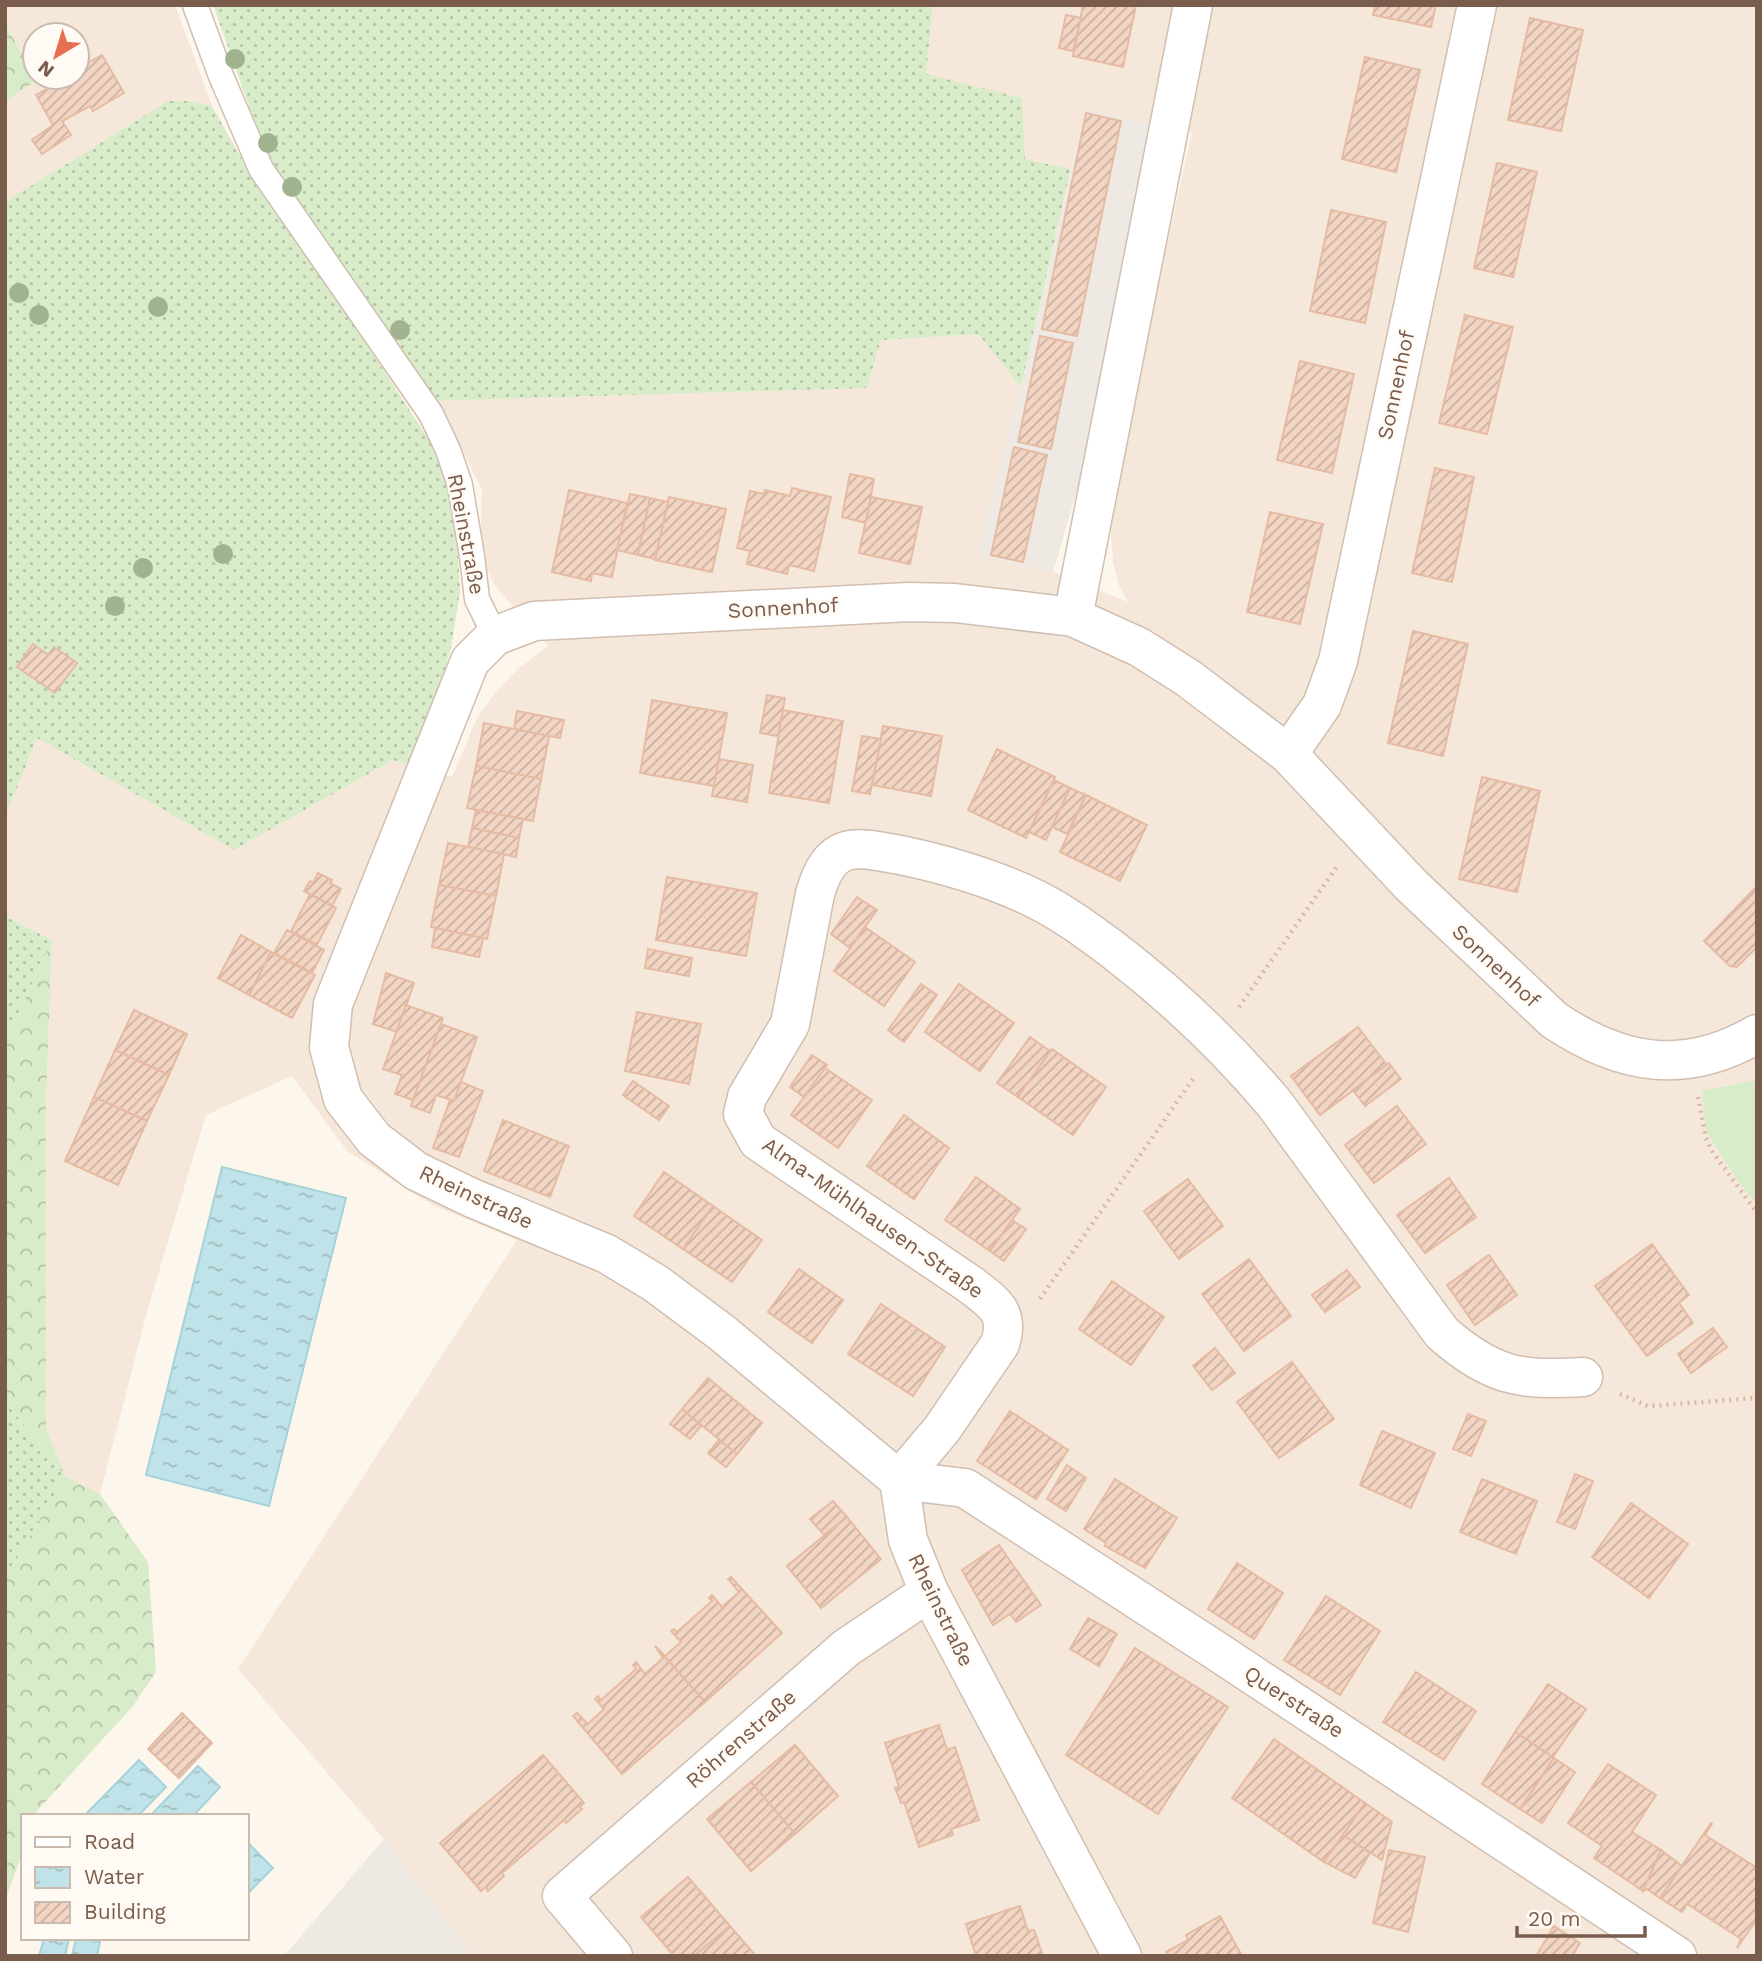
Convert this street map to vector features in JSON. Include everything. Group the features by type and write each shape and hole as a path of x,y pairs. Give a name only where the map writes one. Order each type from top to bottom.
{"street":[{"path":"1073,617 1193,5"},
{"name":"Sonnenhof","path":"1288,754 1322,705 1338,661 1477,5"},
{"name":"Sonnenhof","path":"495,636 534,621 849,604 955,604 1073,617 1139,647 1188,678 1288,754 1411,885 1554,1020 1579,1037 1605,1049 1628,1055 1675,1060 1717,1054 1757,1034"},
{"name":"Rheinstraße","path":"495,636 470,661 333,1004 330,1047 343,1099 374,1139 416,1171 472,1198 607,1254 655,1283 721,1332 899,1480 908,1540 929,1592 1122,1956"},
{"name":"Alma-Mühlhausen-Straße","path":"899,1480 942,1429 1000,1344 1004,1332 1003,1318 994,1303 971,1285 758,1141 743,1114 747,1097 790,1024 821,875 836,854 848,850 873,851 950,866 1027,895 1085,928 1180,1003 1219,1040 1274,1103 1442,1333 1462,1350 1501,1372 1541,1380 1583,1377"},
{"name":"Querstraße","path":"899,1480 965,1488 1677,1956"},
{"name":"Röhrenstraße","path":"613,1956 562,1896 846,1648 929,1592"}],"lane":[{"name":"Rheinstraße","path":"195,5 261,169 430,414 448,450 460,485 477,599 495,636"}],"path":[{"path":"1245,999 1312,902"},
{"path":"1040,1298 1219,1040"},
{"path":"1706,1138 1735,1186 1757,1213"},
{"path":"1583,1377 1648,1406 1757,1398"}],"shaded area":[{"path":"5,5 175,5 212,106 188,101 168,101 5,202 5,101 21,91 91,91 91,21 21,21 21,53 5,23"},
{"path":"933,5 1757,5 1757,1956 473,1956 384,1839 238,1669 517,1240 432,1205 347,1151 292,1076 206,1115 148,1308 100,1494 65,1476 46,1428 46,1102 52,940 5,916 5,817 37,738 234,850 393,760 452,777 477,718 496,692 517,670 548,646 496,587 484,565 481,538 482,489 436,401 867,388 881,340 978,334 1021,387 977,554 1053,572 1128,602 1119,586 1113,561 1113,485 1192,132 1085,112 1071,169 1025,159 1021,98 926,75"},
{"path":"1085,111 1152,124 1086,459 1053,572 977,554 1021,387"},
{"path":"384,1839 473,1956 284,1956"}],"green space":[{"path":"213,5 933,5 926,74 1022,98 1025,159 1071,169 1021,387 978,334 881,340 867,388 436,401 306,220 265,151"},
{"path":"5,23 21,53 21,91 5,101"},
{"path":"168,101 188,101 212,106 250,174 435,449 451,495 457,533 460,591 451,648 437,698 411,765 393,760 234,850 37,738 5,817 5,202"},
{"path":"5,916 52,940 5,1043"},
{"path":"52,940 46,1102 46,1427 65,1476 5,1401 5,1043"},
{"path":"1757,1080 1757,1205 1706,1131 1702,1091"},
{"path":"5,1401 65,1476 5,1580"},
{"path":"65,1476 100,1494 148,1562 156,1672 133,1706 36,1814 21,1814 21,1857 5,1901 5,1580"}],"water":[{"path":"222,1167 346,1198 269,1506 146,1475"},
{"path":"139,1760 166,1787 140,1814 86,1814"},
{"path":"198,1766 220,1787 195,1814 152,1814"},
{"path":"248,1843 273,1868 248,1893"},
{"path":"43,1940 69,1940 65,1956 39,1956"},
{"path":"76,1940 100,1942 97,1956 72,1956"}],"building":[{"path":"1083,5 1136,5 1123,67 1073,56"},
{"path":"1375,5 1436,5 1431,27 1373,15"},
{"path":"1066,15 1081,18 1073,51 1059,48"},
{"path":"1530,18 1583,30 1561,131 1508,120"},
{"path":"102,55 124,93 93,111 90,106 62,121 71,135 42,154 32,140 53,125 36,95 43,91 91,91 91,61"},
{"path":"1365,57 1420,70 1396,172 1342,159"},
{"path":"1086,113 1121,121 1077,336 1042,329"},
{"path":"1497,163 1537,172 1513,277 1474,268"},
{"path":"1331,210 1386,222 1365,323 1310,311"},
{"path":"1465,315 1513,327 1487,434 1439,423"},
{"path":"1040,336 1073,343 1051,449 1018,442"},
{"path":"1300,361 1354,374 1332,473 1277,460"},
{"path":"1014,447 1047,455 1023,562 991,555"},
{"path":"1435,468 1474,477 1452,582 1412,573"},
{"path":"850,474 874,479 866,523 842,517"},
{"path":"792,488 831,497 814,571 789,565 787,574 747,564 750,551 737,548 750,491 764,494 765,490 790,496"},
{"path":"569,490 627,503 612,577 592,573 591,581 552,572"},
{"path":"630,494 650,498 638,555 617,550"},
{"path":"669,497 726,509 712,572 655,560"},
{"path":"871,497 922,507 910,564 859,553"},
{"path":"650,498 668,502 655,559 638,555"},
{"path":"1270,512 1323,524 1300,624 1247,612"},
{"path":"1413,631 1468,644 1443,756 1388,743"},
{"path":"33,644 48,655 54,647 77,663 55,693 17,667"},
{"path":"767,695 785,698 778,736 760,733"},
{"path":"652,700 727,713 714,786 640,773"},
{"path":"783,710 843,721 829,803 769,793"},
{"path":"517,711 564,720 560,738 514,729"},
{"path":"484,723 549,736 541,779 476,766"},
{"path":"883,726 942,736 931,796 872,785"},
{"path":"862,736 881,739 870,794 852,791"},
{"path":"997,749 1055,777 1026,838 968,810"},
{"path":"719,759 753,765 747,802 712,796"},
{"path":"476,766 541,779 533,821 467,808"},
{"path":"1482,777 1540,791 1517,892 1459,879"},
{"path":"1054,780 1070,788 1046,840 1029,832"},
{"path":"1070,788 1086,795 1067,834 1052,827"},
{"path":"1086,795 1147,825 1120,881 1060,852"},
{"path":"476,810 523,819 519,838 472,828"},
{"path":"472,828 519,838 516,857 468,847"},
{"path":"448,843 504,854 496,896 439,885"},
{"path":"318,873 332,880 330,883 341,889 332,906 304,891 310,881 313,883"},
{"path":"667,877 757,893 746,956 656,940"},
{"path":"439,885 496,896 487,939 431,927"},
{"path":"1757,886 1757,947 1737,967 1730,966 1704,941"},
{"path":"310,894 336,908 317,945 291,931"},
{"path":"857,897 877,910 850,948 831,934"},
{"path":"865,927 915,962 884,1006 834,971"},
{"path":"435,928 483,938 479,957 432,947"},
{"path":"287,930 324,950 312,973 274,953"},
{"path":"241,935 271,952 249,995 218,978"},
{"path":"648,949 692,958 689,976 645,968"},
{"path":"271,952 315,975 292,1018 249,995"},
{"path":"386,973 414,983 397,1032 373,1024"},
{"path":"921,984 937,995 904,1042 888,1030"},
{"path":"959,984 1014,1023 980,1071 925,1032"},
{"path":"406,1005 443,1018 413,1100 395,1094 402,1075 383,1069"},
{"path":"134,1010 187,1034 169,1075 115,1050"},
{"path":"637,1012 701,1024 689,1084 625,1071"},
{"path":"441,1024 477,1037 454,1101 436,1095 430,1113 411,1106"},
{"path":"1358,1027 1387,1065 1320,1115 1291,1076"},
{"path":"1030,1037 1050,1051 1018,1097 997,1083"},
{"path":"1052,1049 1106,1087 1073,1135 1018,1097"},
{"path":"115,1050 169,1075 147,1121 94,1097"},
{"path":"812,1055 827,1065 804,1097 790,1087"},
{"path":"1389,1063 1401,1079 1365,1106 1353,1090"},
{"path":"825,1068 872,1100 838,1148 791,1115"},
{"path":"633,1081 669,1106 659,1120 623,1095"},
{"path":"461,1082 483,1091 459,1157 433,1148 450,1100 454,1101"},
{"path":"94,1097 147,1121 118,1185 65,1161"},
{"path":"1397,1106 1426,1144 1374,1183 1345,1145"},
{"path":"904,1115 949,1148 914,1199 867,1166"},
{"path":"503,1120 569,1146 550,1197 484,1171"},
{"path":"664,1172 713,1206 683,1249 634,1216"},
{"path":"976,1177 1020,1209 990,1251 945,1220"},
{"path":"1449,1178 1476,1217 1425,1253 1397,1215"},
{"path":"1188,1179 1223,1226 1179,1259 1144,1211"},
{"path":"713,1206 762,1240 732,1282 683,1249"},
{"path":"1012,1220 1026,1229 1004,1261 990,1251"},
{"path":"1652,1244 1689,1295 1679,1303 1693,1323 1647,1356 1595,1286"},
{"path":"1489,1255 1517,1295 1475,1325 1447,1285"},
{"path":"1249,1259 1291,1316 1244,1351 1202,1294"},
{"path":"799,1269 843,1300 812,1343 768,1312"},
{"path":"1347,1270 1360,1287 1325,1312 1312,1295"},
{"path":"1112,1281 1164,1317 1131,1365 1079,1329"},
{"path":"881,1304 945,1347 913,1396 848,1354"},
{"path":"1713,1328 1727,1347 1691,1373 1678,1354"},
{"path":"1215,1348 1235,1373 1212,1390 1193,1366"},
{"path":"1292,1362 1334,1419 1279,1458 1237,1402"},
{"path":"708,1378 762,1423 737,1454 682,1409"},
{"path":"682,1409 701,1426 690,1439 670,1424"},
{"path":"1010,1411 1068,1450 1036,1499 977,1461"},
{"path":"1468,1414 1486,1421 1471,1456 1453,1449"},
{"path":"1382,1431 1435,1453 1411,1508 1360,1485"},
{"path":"719,1440 737,1454 726,1467 708,1453"},
{"path":"1067,1465 1086,1478 1066,1511 1047,1499"},
{"path":"1575,1474 1593,1481 1575,1529 1557,1522"},
{"path":"1115,1479 1177,1518 1145,1568 1105,1546 1106,1543 1084,1529"},
{"path":"1482,1479 1537,1501 1516,1554 1460,1532"},
{"path":"833,1501 847,1517 824,1535 810,1519"},
{"path":"1631,1503 1688,1544 1649,1598 1592,1557"},
{"path":"847,1517 881,1559 821,1608 787,1566"},
{"path":"999,1545 1041,1605 1016,1622 1010,1614 993,1625 962,1570"},
{"path":"1237,1563 1283,1593 1254,1639 1208,1609"},
{"path":"731,1577 782,1633 705,1702 655,1646 665,1656 681,1642 671,1631 674,1629 677,1632 712,1601 709,1598 712,1595 722,1607 739,1592 728,1579"},
{"path":"1326,1596 1380,1631 1340,1695 1284,1660"},
{"path":"1088,1618 1117,1634 1099,1666 1070,1649"},
{"path":"655,1646 705,1702 622,1774 573,1716 577,1713 588,1724 604,1709 595,1699 598,1696 601,1700 636,1669 633,1665 636,1662 645,1674 663,1658"},
{"path":"1135,1648 1228,1707 1158,1814 1066,1755"},
{"path":"1416,1672 1476,1711 1444,1760 1383,1722"},
{"path":"1548,1684 1586,1709 1553,1757 1515,1732"},
{"path":"182,1713 212,1743 179,1778 148,1749"},
{"path":"939,1725 947,1750 955,1747 979,1820 951,1829 953,1835 919,1847 904,1802 901,1803 895,1788 899,1787 885,1743"},
{"path":"1515,1732 1554,1758 1520,1809 1482,1784"},
{"path":"1274,1739 1365,1803 1324,1862 1232,1798"},
{"path":"795,1745 838,1796 795,1834 751,1782"},
{"path":"543,1755 584,1803 580,1807 582,1809 566,1823 564,1820 502,1873 504,1876 488,1891 486,1887 481,1891 440,1843"},
{"path":"1554,1758 1575,1772 1542,1823 1520,1809"},
{"path":"1608,1764 1656,1795 1632,1832 1661,1850 1643,1891 1594,1858 1602,1846 1568,1823"},
{"path":"751,1782 795,1834 751,1871 707,1819"},
{"path":"1365,1803 1392,1822 1382,1860 1343,1835"},
{"path":"1711,1823 1705,1835 1757,1868 1757,1919 1737,1948 1741,1939 1687,1904 1682,1912 1660,1898"},
{"path":"1343,1835 1370,1853 1355,1878 1324,1862"},
{"path":"1389,1850 1425,1857 1408,1932 1373,1923"},
{"path":"1661,1850 1682,1866 1660,1898 1647,1889 1643,1891"},
{"path":"688,1877 730,1926 694,1956 674,1956 641,1917"},
{"path":"1020,1906 1028,1931 1034,1930 1043,1956 976,1956 966,1924"},
{"path":"1220,1916 1242,1956 1168,1956 1166,1952 1188,1940 1186,1935"},
{"path":"730,1926 756,1956 694,1956"},
{"path":"1554,1926 1580,1943 1572,1956 1536,1956"}]}
